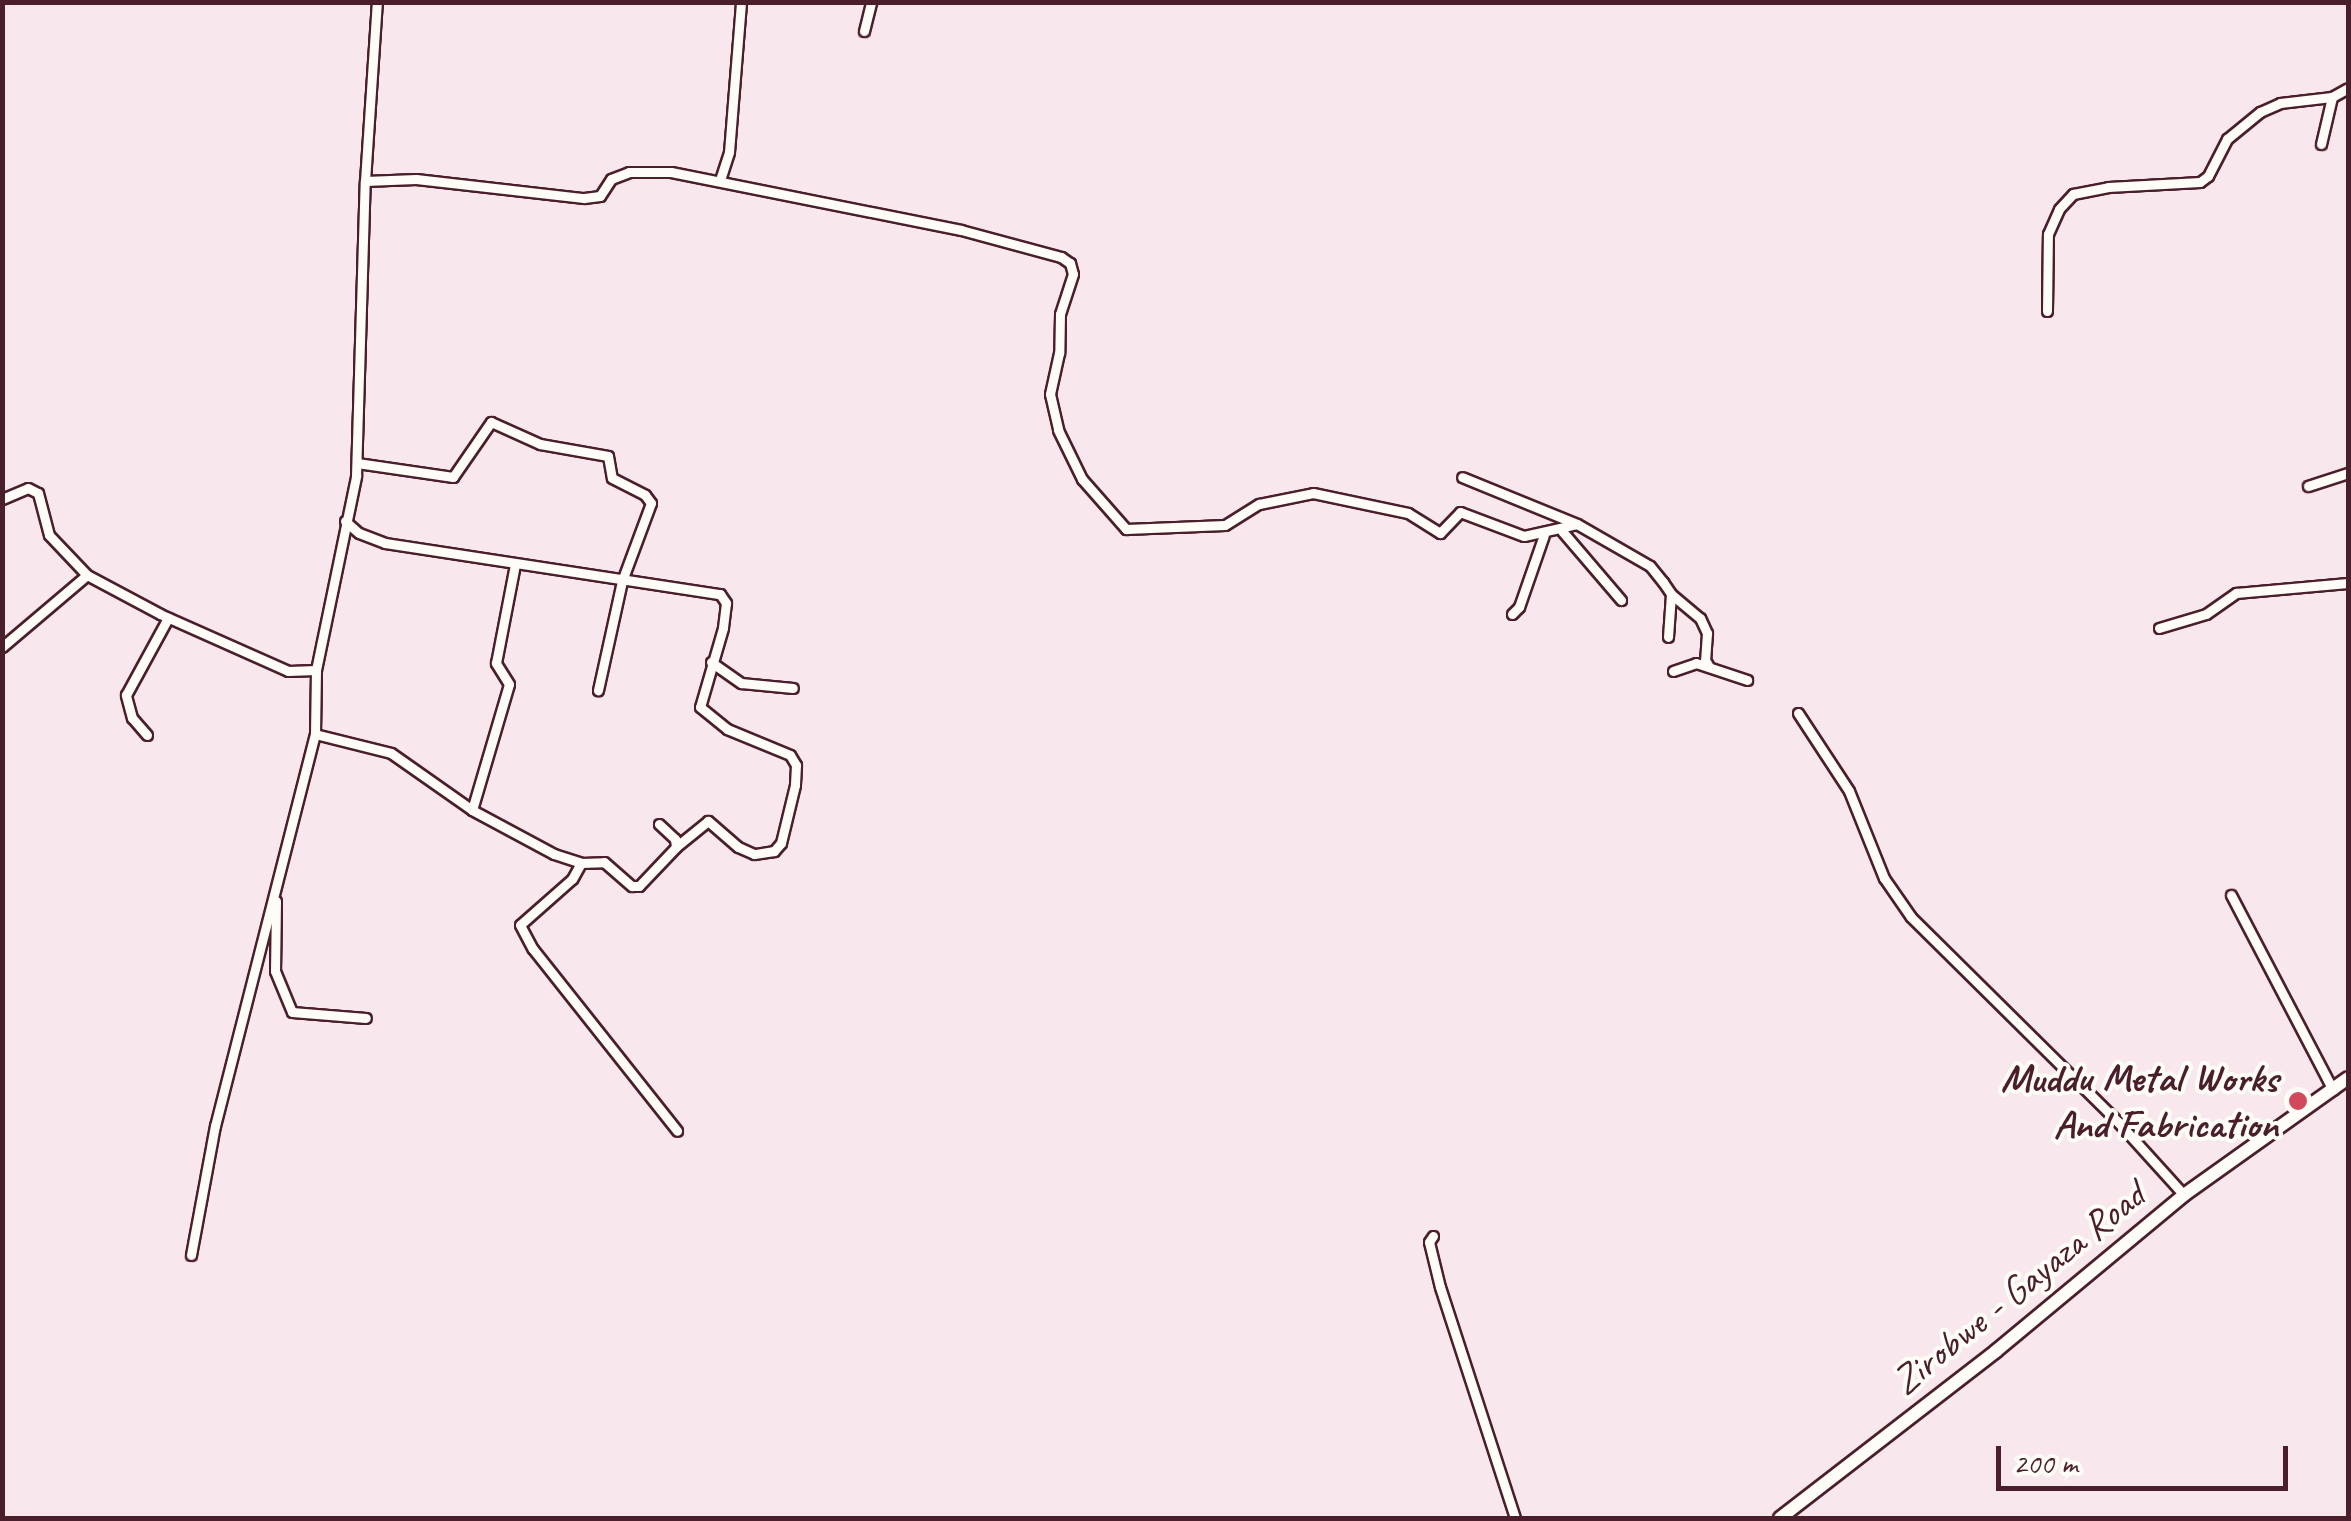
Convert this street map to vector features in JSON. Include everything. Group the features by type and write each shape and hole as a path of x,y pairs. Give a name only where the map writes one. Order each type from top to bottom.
{"street":[{"path":"192,1255 215,1126 316,734 316,670 357,464 365,182 377,2"},
{"path":"720,180 730,152 741,2"},
{"path":"864,31 870,2"},
{"path":"2048,311 2048,234 2059,210 2073,194 2108,187 2200,182 2208,176 2227,139 2244,123 2280,102 2332,96 2348,88"},
{"path":"2321,144 2332,96"},
{"path":"365,182 416,179 584,198 600,196 610,180 628,172 720,180 782,197 961,230 1070,263 1073,274 1060,314 1059,352 1050,394 1058,430 1082,479 1126,529 1225,525 1259,504 1313,494 1408,513 1440,533 1460,512 1524,536 1562,531 1577,524"},
{"path":"357,464 453,478 492,422 540,444 608,456 612,478 645,495 650,503 622,581 598,690"},
{"path":"2308,486 2348,474"},
{"path":"1462,476 1577,524 1650,566 1671,594 1700,618 1707,633 1704,660 1708,665"},
{"path":"2,499 28,488 38,493 49,536 87,575 168,618 288,671 316,670"},
{"path":"316,734 391,753 472,810 554,854 581,863 604,862 632,886 639,886 676,847 708,821 738,847 754,854 774,850 781,843 794,785 796,765 790,754 727,728 700,707 723,628 726,603 720,594 385,543 359,533 345,521"},
{"path":"1562,531 1621,600"},
{"path":"1512,614 1519,607 1544,535"},
{"path":"472,810 509,684 496,663 515,564"},
{"path":"2,647 87,575"},
{"path":"2159,628 2206,614 2236,592 2348,582"},
{"path":"1668,637 1671,594"},
{"path":"148,735 132,718 126,695 168,618"},
{"path":"711,662 741,683 792,688"},
{"path":"1673,671 1696,664 1708,665 1747,680"},
{"path":"1798,713 1849,791 1884,878 1911,917 2118,1122 2184,1195"},
{"path":"659,824 675,839 676,847"},
{"path":"581,863 572,879 520,924 533,948 677,1131"},
{"path":"2231,895 2333,1090"},
{"path":"275,898 275,970 292,1012 366,1018"},
{"name":"Zirobwe - Gayaza Road","path":"1780,1518 1996,1351 2184,1195 2348,1078"},
{"path":"1433,1236 1429,1242 1440,1287 1515,1518"}],"place":[{"name":"Muddu Metal Works And Fabrication","path":"2298,1101"}]}
